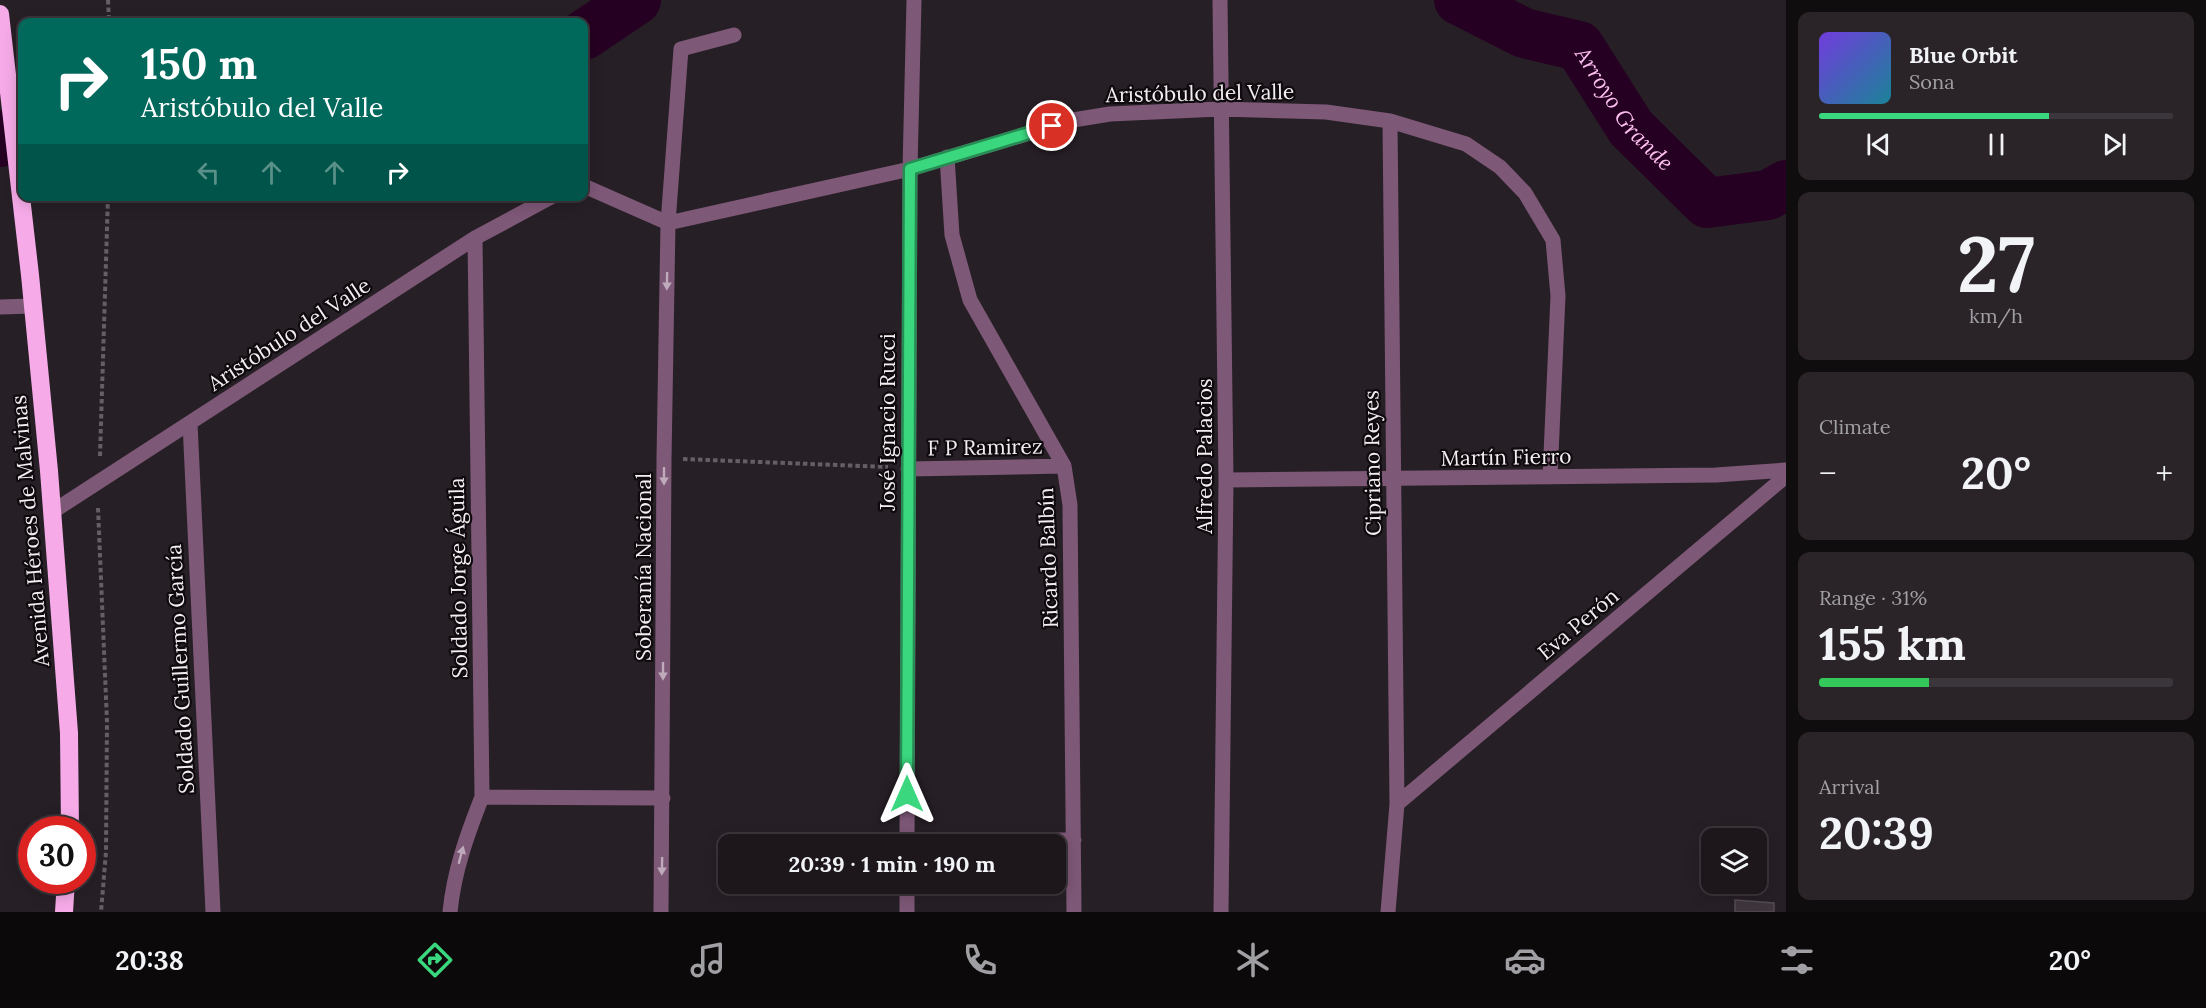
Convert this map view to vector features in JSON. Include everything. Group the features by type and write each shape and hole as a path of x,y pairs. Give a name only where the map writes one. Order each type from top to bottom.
{"highway":[{"name":"Avenida Héroes de Malvinas","path":"0,14 18,171"},
{"name":"Avenida Héroes de Malvinas","path":"21,201 52,512 69,733 70,816"},
{"path":"64,912 65,894"}],"street":[{"name":"José Ignacio Rucci","path":"907,834 910,169 914,0"},
{"name":"Alfredo Palacios","path":"1220,0 1226,480 1221,912"},
{"name":"Soberanía Nacional","path":"662,912 664,460 668,223 681,49 734,35"},
{"name":"Aristóbulo del Valle","path":"668,223 910,169 1082,119 1110,114 1220,109 1326,112 1390,121 1466,144 1500,166 1525,192 1553,240 1558,296 1550,477"},
{"name":"Cipriano Reyes","path":"1388,912 1396,804 1390,121"},
{"name":"Ricardo Balbín","path":"947,157 952,235 970,300 1064,466 1070,506 1074,912"},
{"path":"588,188 668,223"},
{"name":"Aristóbulo del Valle","path":"52,512 475,238 544,201"},
{"name":"Soldado Jorge Águila","path":"450,912 453,884 463,846 482,796 475,238"},
{"path":"0,307 32,306"},
{"name":"Soldado Guillermo García","path":"190,423 213,912"},
{"name":"F P Ramirez","path":"908,469 1064,466"},
{"name":"Martín Fierro","path":"1226,480 1716,475 1786,470"},
{"name":"Eva Perón","path":"1396,804 1786,476"},
{"path":"482,796 663,798"},
{"path":"1066,840 1074,840"},
{"path":"907,894 907,912"}],"path":[{"path":"108,0 109,18"},
{"path":"100,912 106,852 107,722 98,510 108,201"},
{"path":"664,460 693,458 869,465 908,469"}],"building":[{"path":"1735,900 1774,903 1774,912 1735,912"}],"waterway":[{"name":"Arroyo Grande","path":"588,32 636,0"},
{"name":"Arroyo Grande","path":"1459,0 1524,33 1579,46 1631,128 1707,203 1768,195 1786,185"},
{"name":"Arroyo Grande","path":"0,142 18,129"}],"route":[{"path":"907,794 910,169 1052,126"}]}
